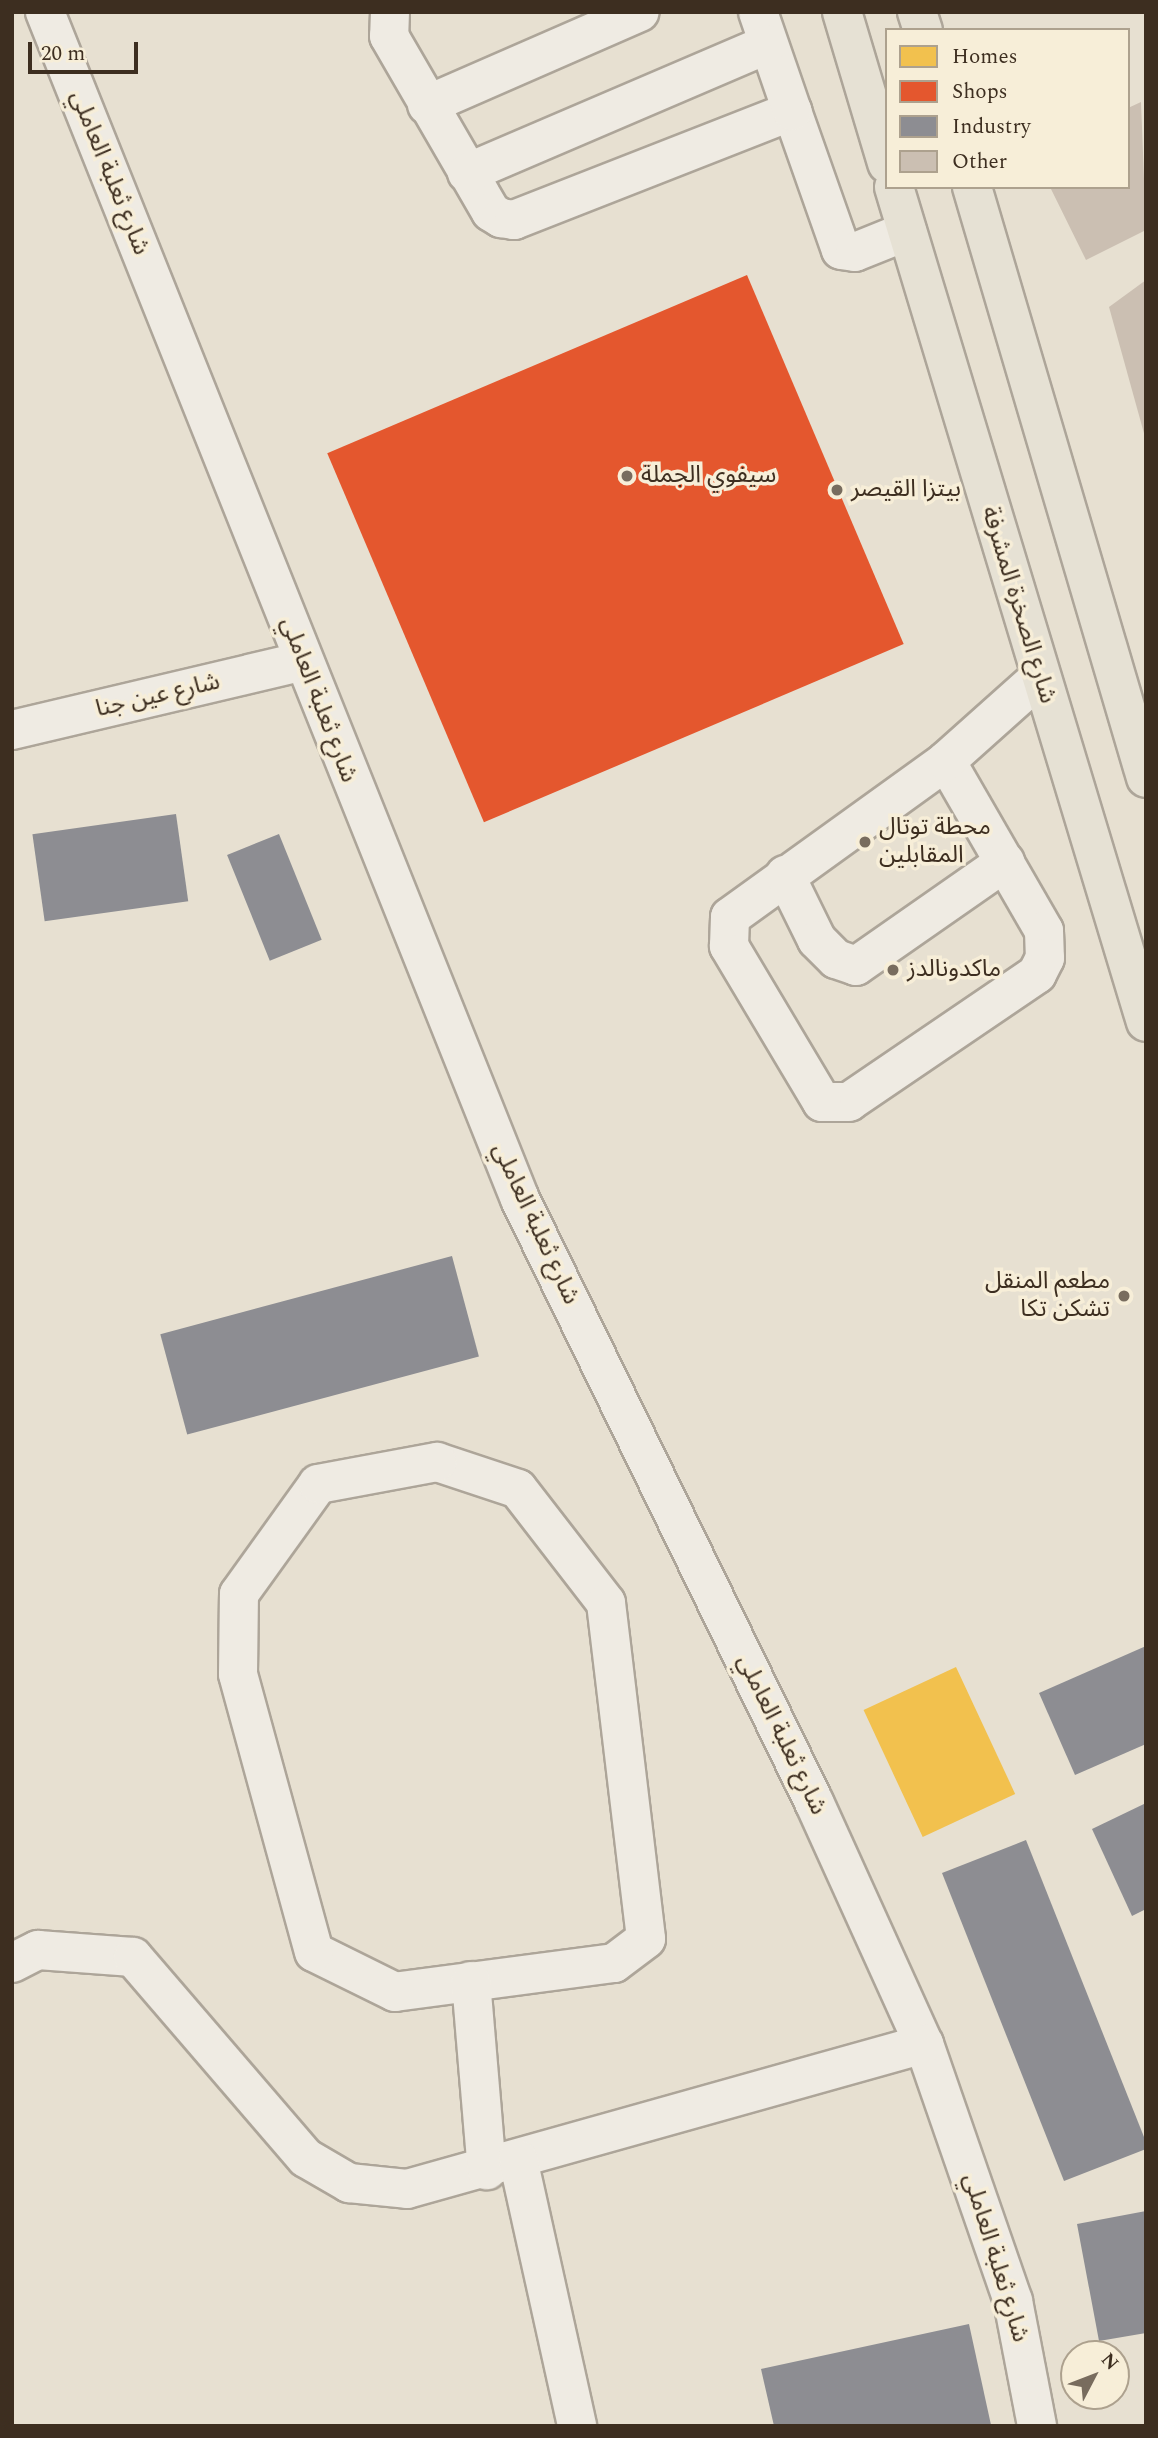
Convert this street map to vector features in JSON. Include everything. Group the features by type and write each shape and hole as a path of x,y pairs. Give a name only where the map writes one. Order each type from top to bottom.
{"main road":[{"path":"842,12 885,156"},
{"name":"شارع الصخرة المشرفة","path":"895,189 1146,1022"},
{"path":"973,189 1146,778"}],"street":[{"name":"شارع ثعلبة العاملي","path":"45,12 520,1199 814,1802 924,2044 1013,2301 1037,2426"},
{"path":"390,12 389,36 467,173 491,212 514,220 792,111"},
{"path":"427,105 578,24 640,12"},
{"path":"467,173 763,28 832,241 841,250 855,252 907,231"},
{"name":"شارع عين جنا","path":"12,730 303,661"},
{"path":"946,761 1044,931 1045,958 1037,974 849,1102 822,1102 725,929 730,917 946,761 1040,677"},
{"path":"785,875 817,940 836,959 856,966 1005,862"},
{"path":"437,1462 518,1489 606,1603 646,1939 614,1963 471,1981 396,1992 314,1952 238,1674 239,1594 318,1484 437,1462"},
{"path":"12,1963 38,1950 133,1957 268,2120 306,2158 349,2183 407,2189 502,2165 924,2044"},
{"path":"471,1981 502,2165 577,2426"}],"building: Homes":[{"path":"956,1667 1015,1794 923,1837 864,1710"}],"building: Shops":[{"path":"747,275 904,644 484,822 327,453"}],"building: Industry":[{"path":"176,814 188,901 45,921 32,834"},
{"path":"279,834 322,940 270,961 227,855"},
{"path":"452,1256 479,1356 187,1435 160,1334"},
{"path":"1146,1646 1146,1744 1075,1775 1039,1693"},
{"path":"1146,1803 1146,1909 1132,1916 1092,1829"},
{"path":"1026,1840 1146,2142 1146,2149 1064,2181 942,1873"},
{"path":"1146,2211 1146,2333 1099,2340 1077,2224"},
{"path":"969,2324 991,2425 774,2426 761,2369"}],"building: Other":[{"path":"1141,102 1146,230 1086,260 1051,189 1130,189 1130,107"},
{"path":"1146,280 1146,437 1145,437 1109,307"}],"place":[{"name":"سيفوي الجملة","path":"627,476"},
{"name":"بيتزا القيصر","path":"837,490"},
{"name":"محطة توتال المقابلين","path":"865,842"},
{"name":"ماكدونالدز","path":"893,970"},
{"name":"مطعم المنقل تشكن تكا","path":"1124,1296"}]}
